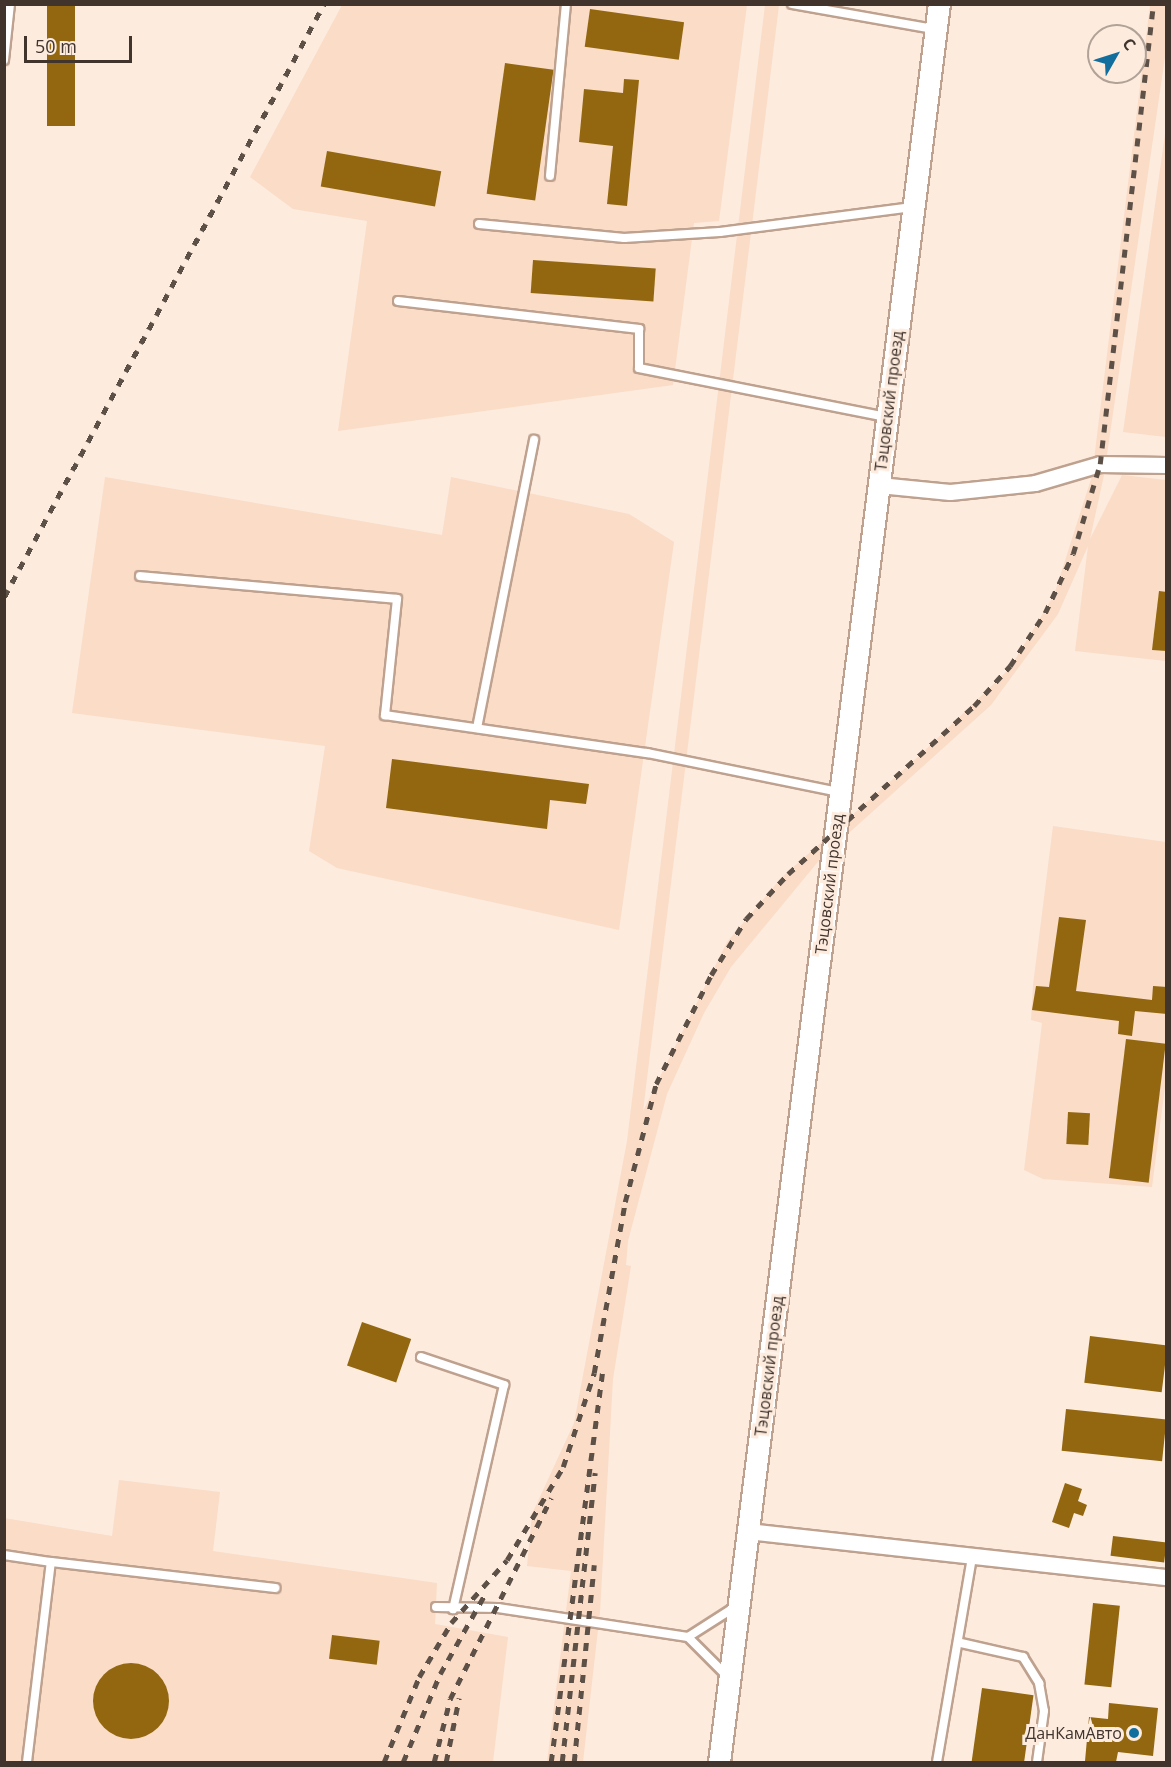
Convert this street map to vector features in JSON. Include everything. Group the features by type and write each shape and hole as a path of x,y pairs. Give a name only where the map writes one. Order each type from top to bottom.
{"street":[{"name":"Тэцовский проезд","path":"719,1762 939,4"},
{"path":"879,485 950,492 1035,483 1100,464 1167,465"},
{"path":"748,1531 972,1558 1167,1577"}],"lane":[{"path":"4,60 10,4"},
{"path":"550,176 566,4"},
{"path":"792,4 936,29"},
{"path":"479,224 624,238 720,232 913,207"},
{"path":"398,301 639,329 639,368 887,417"},
{"path":"477,728 534,440"},
{"path":"140,576 397,599 385,715 647,753 841,793"},
{"path":"421,1357 504,1385 453,1609"},
{"path":"4,1556 276,1588"},
{"path":"938,1762 952,1659 961,1643 972,1558"},
{"path":"27,1762 51,1562"},
{"path":"436,1607 453,1609 467,1604 688,1637 729,1678"},
{"path":"688,1637 739,1604"},
{"path":"961,1643 1023,1657 1039,1683 1044,1711 1037,1762"}],"shaded area":[{"path":"342,5 747,5 719,221 694,223 673,385 338,431 367,221 293,209 250,177"},
{"path":"765,5 779,5 643,1111 727,942 782,877 919,756 1010,668 1054,595 1092,476 1140,84 1147,84 1147,29 1150,5 1166,5 1166,50 1104,475 1090,539 1122,475 1166,480 1166,661 1075,651 1088,546 1058,614 991,705 821,858 731,967 704,1013 667,1094 628,1241 626,1265 631,1266 613,1379 600,1612 583,1762 547,1762 571,1571 527,1566 532,1514 574,1423 627,1141"},
{"path":"1166,127 1166,437 1123,432"},
{"path":"105,477 442,535 451,477 629,514 674,542 619,930 337,868 309,851 325,746 72,713"},
{"path":"1053,826 1166,842 1166,1079 1152,1187 1043,1179 1024,1170 1042,1023 1031,1020 1033,985"},
{"path":"119,1480 220,1492 213,1551 437,1583 435,1624 508,1637 493,1762 5,1762 4,1518 112,1536"}],"building":[{"path":"47,4 75,4 75,126 47,126"},
{"path":"590,9 684,22 679,60 585,47"},
{"path":"505,63 554,70 535,201 487,194"},
{"path":"624,79 639,80 627,206 607,204 613,146 579,142 584,89 623,93"},
{"path":"327,151 441,171 435,207 321,186"},
{"path":"533,260 656,269 653,301 531,293"},
{"path":"1159,591 1167,592 1167,651 1152,650"},
{"path":"392,759 589,784 586,804 550,800 547,829 386,808"},
{"path":"1059,917 1086,920 1076,991 1152,1000 1153,986 1167,987 1167,1014 1135,1011 1132,1036 1118,1034 1119,1021 1032,1010 1036,986 1049,987"},
{"path":"1126,1039 1166,1044 1149,1183 1109,1178"},
{"path":"1068,1112 1090,1113 1088,1145 1066,1144"},
{"path":"362,1322 411,1339 396,1382 347,1365"},
{"path":"1090,1336 1166,1345 1162,1392 1084,1383"},
{"path":"1066,1409 1166,1420 1162,1461 1062,1451"},
{"path":"1065,1483 1082,1489 1078,1501 1087,1505 1083,1516 1074,1513 1069,1528 1052,1522"},
{"path":"1113,1536 1166,1543 1164,1562 1111,1556"},
{"path":"1093,1603 1120,1606 1111,1687 1084,1685"},
{"path":"332,1635 380,1641 377,1665 329,1659"},
{"path":"131,1663 145,1666 158,1674 166,1687 169,1701 166,1715 158,1728 145,1736 131,1739 117,1736 104,1728 96,1715 93,1701 96,1687 104,1674 117,1666"},
{"path":"982,1688 1033,1695 1024,1762 972,1762"},
{"path":"1109,1703 1158,1708 1153,1756 1118,1752 1116,1762 1085,1761 1089,1717 1108,1719"}],"railway":[{"path":"4,597 324,4"},
{"path":"384,1762 419,1677 451,1623 507,1560 563,1467 594,1373 625,1202 656,1084 711,975 746,919 788,874 974,706 1010,666 1045,613 1073,554 1100,464 1153,4"},
{"path":"551,1762 602,1373"},
{"path":"562,1762 595,1473"},
{"path":"434,1762 450,1699 551,1498"},
{"path":"574,1762 594,1565"},
{"path":"403,1762 440,1674 484,1596"},
{"path":"446,1762 459,1698"}],"place":[{"name":"ДанКамАвто","path":"1134,1733"}]}
